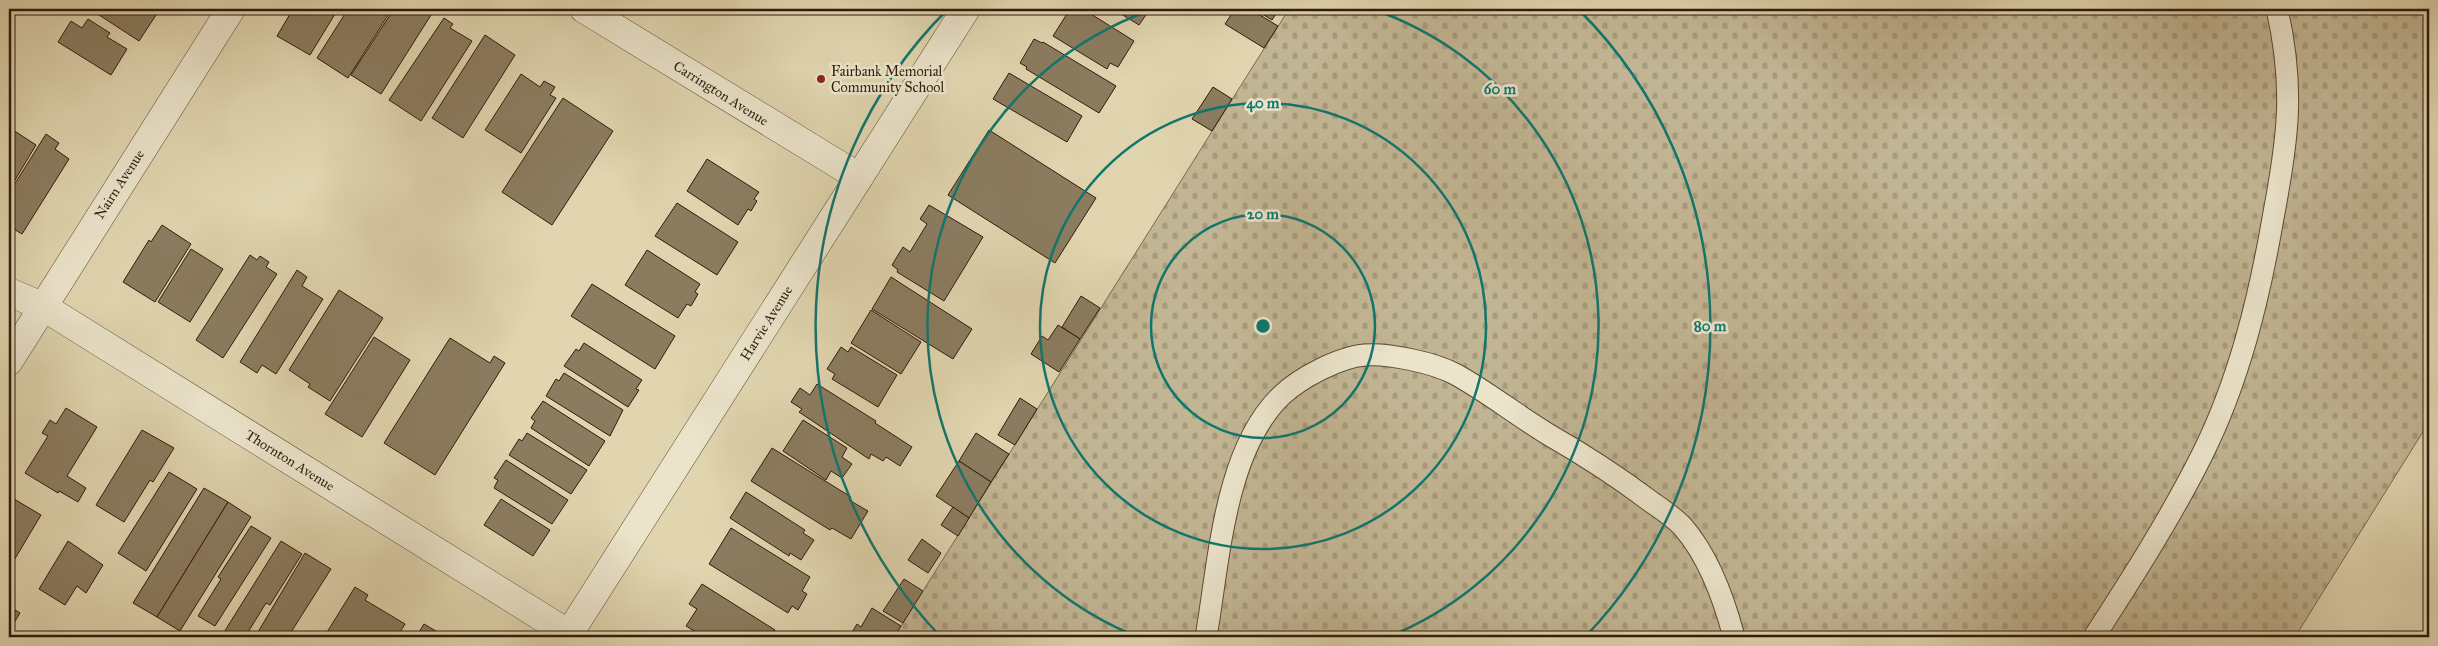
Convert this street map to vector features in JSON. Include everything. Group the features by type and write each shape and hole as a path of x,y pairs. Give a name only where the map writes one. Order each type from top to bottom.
{"street":[{"name":"Nairn Avenue","path":"9,361 231,9"},
{"name":"Carrington Avenue","path":"584,9 859,177"},
{"name":"Harvie Avenue","path":"568,636 966,9"},
{"name":"Thornton Avenue","path":"9,292 42,306 568,636"}],"lane":[{"path":"2094,637 2158,536 2202,454 2248,336 2260,291 2288,129 2289,93 2287,58 2277,9"},
{"path":"1206,637 1232,492 1244,454 1260,421 1282,395 1314,374 1342,360 1366,355 1420,362 1454,374 1522,418 1606,468 1670,516 1686,532 1710,570 1723,601 1734,637"}],"green space":[{"path":"1289,9 2429,9 2429,422 2295,637 894,637"}],"building":[{"path":"99,9 153,9 158,12 139,41 96,13"},
{"path":"293,9 338,9 310,55 277,36"},
{"path":"348,9 392,9 348,78 317,58"},
{"path":"394,9 432,9 429,13 431,15 381,94 351,75"},
{"path":"1070,9 1083,9 1134,41 1118,67 1110,63 1107,69 1053,36"},
{"path":"1113,9 1150,9 1139,25"},
{"path":"1235,9 1250,9 1278,26 1264,48 1225,24"},
{"path":"1254,9 1279,9 1272,20"},
{"path":"444,18 453,24 450,28 472,41 421,121 389,100"},
{"path":"88,19 110,33 107,37 127,49 111,75 58,42 71,21 82,28"},
{"path":"485,35 515,55 463,138 432,118"},
{"path":"1034,39 1043,42 1116,86 1099,113 1026,69 1027,67 1020,63"},
{"path":"1009,73 1082,116 1067,142 993,99"},
{"path":"521,74 540,87 544,81 555,87 550,95 556,98 521,153 485,130"},
{"path":"1213,87 1232,99 1212,131 1192,119"},
{"path":"563,98 613,131 552,225 502,192"},
{"path":"10,128 36,145 9,190 9,130"},
{"path":"989,130 1096,198 1055,263 948,195"},
{"path":"46,134 59,143 55,149 69,159 22,234 9,226 9,193"},
{"path":"707,159 759,192 754,199 757,201 751,211 748,209 738,225 687,191"},
{"path":"677,203 738,242 717,275 655,236"},
{"path":"929,205 983,237 944,301 897,272 898,270 892,265 903,247 910,252 927,224 920,219"},
{"path":"162,225 191,244 155,302 123,282 149,240 151,242"},
{"path":"191,249 223,269 190,322 158,302"},
{"path":"647,250 700,284 695,292 698,294 691,306 687,304 678,318 625,285"},
{"path":"250,255 257,260 260,256 269,262 266,267 277,274 223,358 196,340"},
{"path":"297,270 307,277 302,286 323,299 276,374 262,365 257,373 240,362"},
{"path":"891,277 972,329 953,359 872,309"},
{"path":"592,284 675,336 655,369 571,316"},
{"path":"339,290 383,318 330,401 308,387 310,384 289,370"},
{"path":"1081,296 1100,308 1080,339 1062,327"},
{"path":"871,310 921,342 901,374 851,343"},
{"path":"1058,325 1080,339 1059,372 1031,354 1042,336 1048,340"},
{"path":"374,337 410,360 362,437 325,414"},
{"path":"450,338 490,363 494,356 505,363 435,475 384,443"},
{"path":"584,343 642,380 636,389 639,390 628,407 564,366 576,349 579,351"},
{"path":"841,347 848,352 851,347 897,375 878,407 832,379 835,374 827,369"},
{"path":"564,373 623,410 610,436 546,396 556,379 559,381"},
{"path":"817,384 876,421 875,423 912,447 900,466 886,457 883,461 871,454 869,459 799,412 802,409 791,402 800,388 810,395"},
{"path":"1020,398 1037,409 1015,445 998,435"},
{"path":"543,401 605,441 589,466 531,428 535,421 531,418"},
{"path":"66,408 97,427 67,476 86,488 78,502 59,491 58,493 25,473 48,436 42,433 50,420 56,424"},
{"path":"803,420 847,448 842,457 852,464 842,478 831,471 826,480 783,451"},
{"path":"142,430 174,448 153,482 150,480 124,522 96,505"},
{"path":"527,433 587,470 571,494 509,455 519,439 522,441"},
{"path":"976,433 1009,454 991,482 959,461"},
{"path":"772,448 851,497 849,500 868,511 851,539 832,528 830,530 751,481"},
{"path":"506,460 568,500 552,524 494,488 498,480 494,478"},
{"path":"959,461 991,482 969,518 936,496"},
{"path":"169,472 197,489 146,571 118,553"},
{"path":"204,488 228,502 157,617 133,603"},
{"path":"746,492 805,530 803,533 814,540 801,560 790,553 789,556 730,518"},
{"path":"9,496 41,515 10,567 9,567"},
{"path":"501,499 550,530 533,556 484,525"},
{"path":"228,502 251,517 180,631 157,617"},
{"path":"953,507 969,518 958,536 941,525"},
{"path":"251,526 271,538 215,626 198,616 221,579 218,577"},
{"path":"731,528 810,577 802,591 807,594 798,610 792,606 788,613 709,564"},
{"path":"922,539 941,553 928,573 908,560"},
{"path":"68,541 103,565 86,593 77,586 65,605 39,589"},
{"path":"281,541 302,554 270,605 266,603 245,637 221,637"},
{"path":"305,553 331,569 288,637 255,637"},
{"path":"904,579 923,591 903,623 883,611"},
{"path":"702,584 775,630 771,637 704,637 686,626 697,609 689,604"},
{"path":"355,587 368,595 365,600 405,624 397,637 324,637"},
{"path":"9,606 20,613 9,631"},
{"path":"872,608 901,626 894,637 849,637 857,624 861,627"},
{"path":"424,624 446,637 416,637"}],"place":[{"name":"Fairbank Memorial Community School","path":"821,79"}]}
